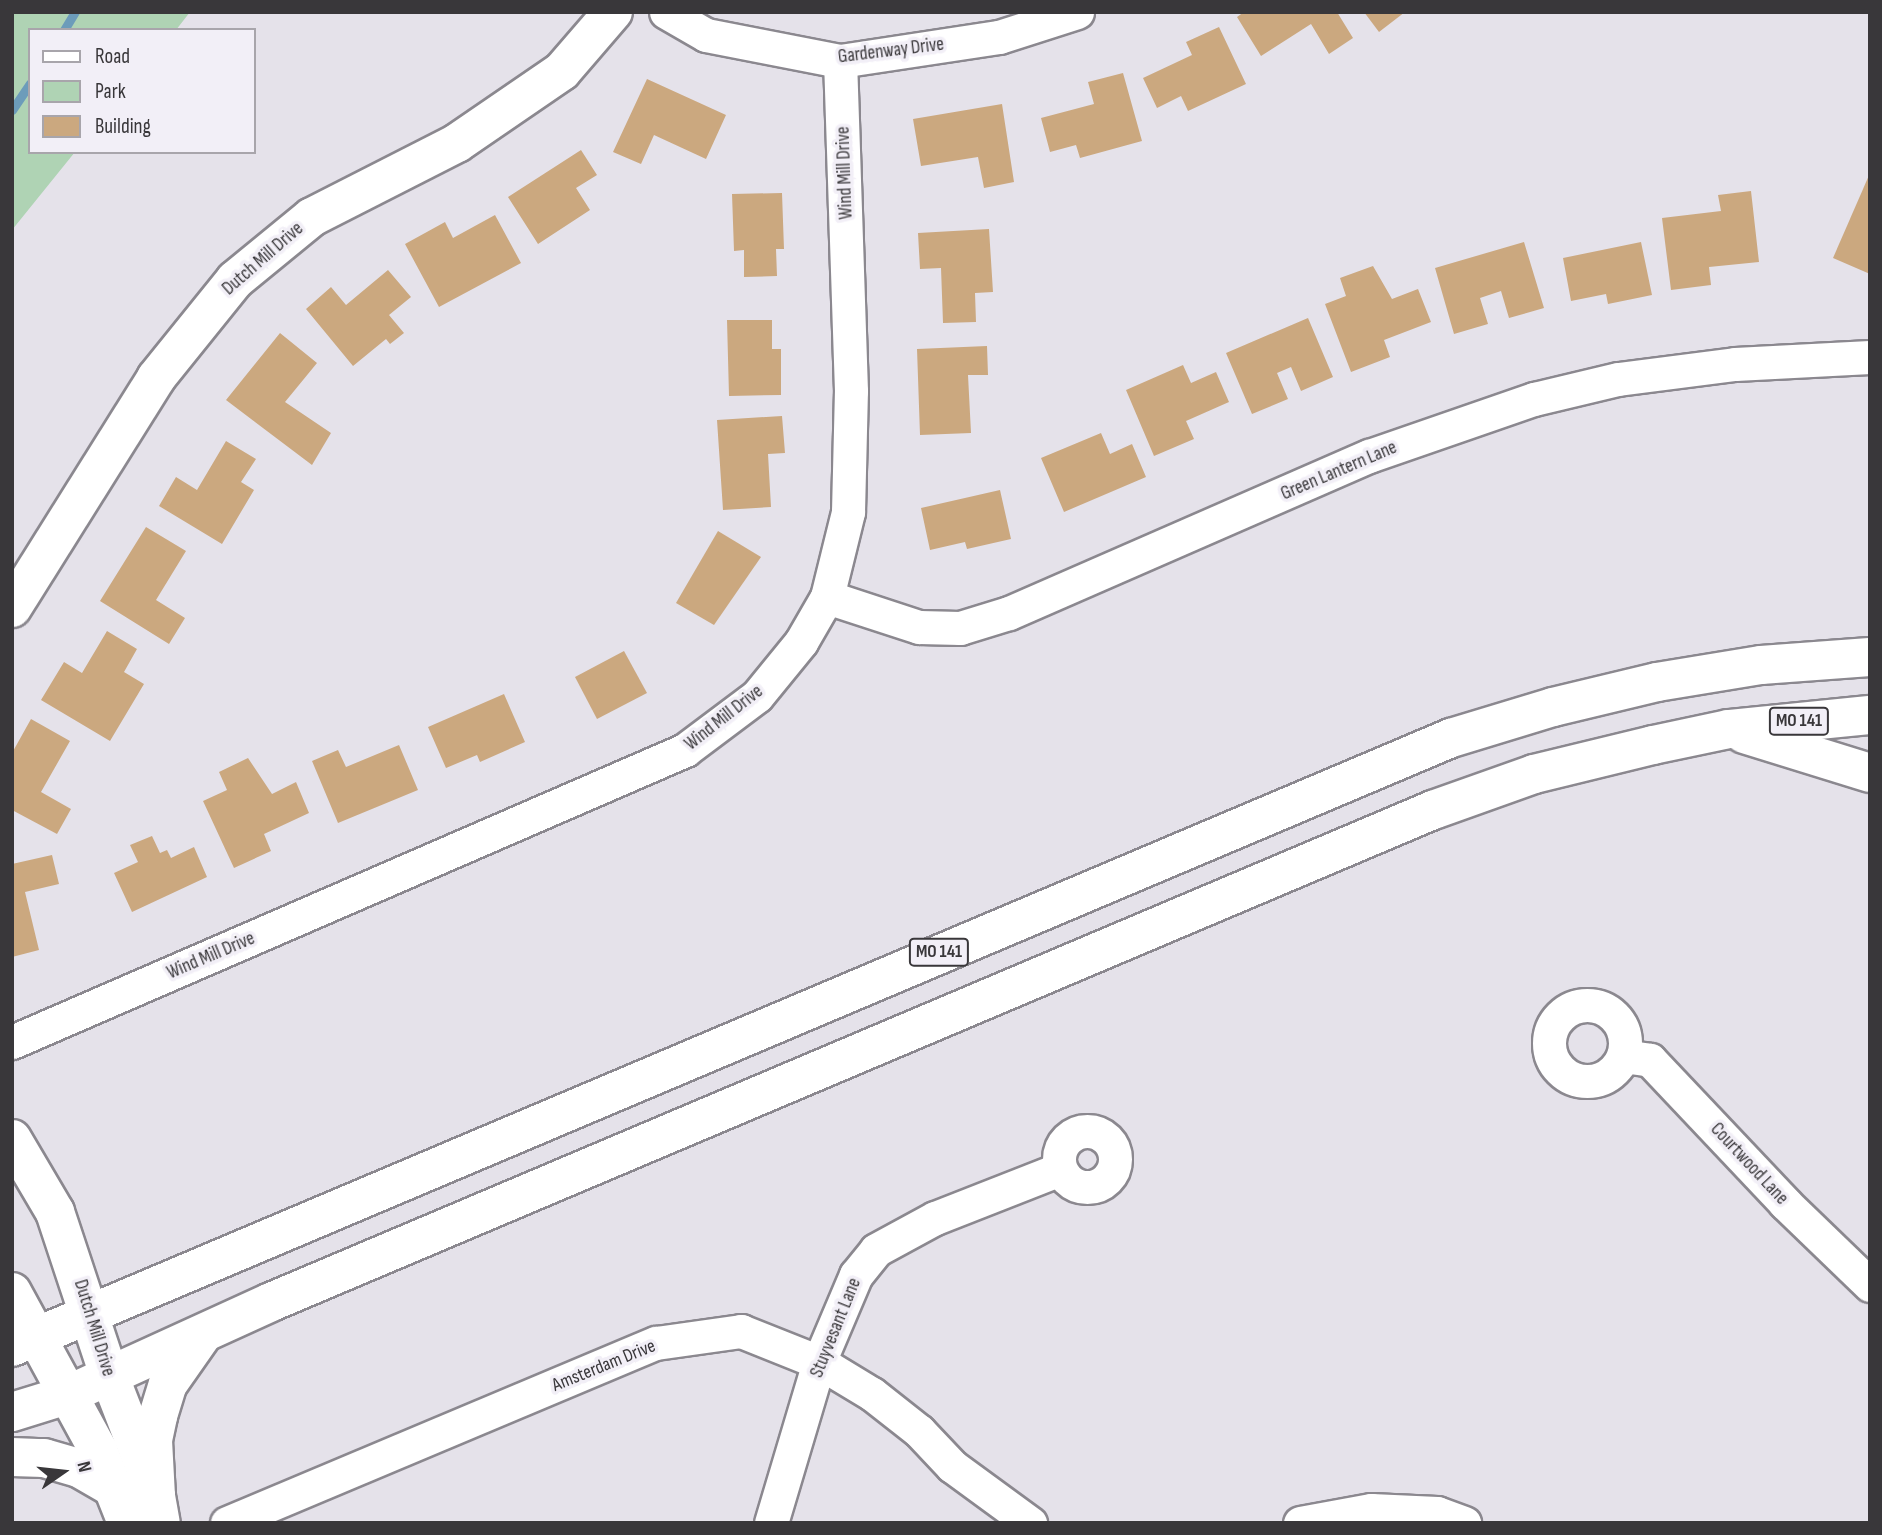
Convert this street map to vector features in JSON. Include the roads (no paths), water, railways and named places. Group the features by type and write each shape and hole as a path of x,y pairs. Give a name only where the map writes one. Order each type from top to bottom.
{"main road":[{"name":"Dutch Mill Drive","path":"12,608 156,378 235,280 312,217 457,143 562,71 613,12"},
{"path":"1830,658 1870,628"},
{"name":"MO 141","path":"24,1342 1451,738 1553,706 1657,682 1830,658 1870,657"},
{"name":"MO 141","path":"12,1412 67,1395 203,1334 1433,810 1534,774 1729,729 1870,715"},
{"path":"1729,729 1870,772"},
{"name":"Dutch Mill Drive","path":"12,1139 55,1212 109,1375 158,1509"},
{"path":"12,1292 24,1342 67,1395 120,1505"},
{"path":"158,1509 153,1440 158,1416 168,1384 203,1334"},
{"path":"12,1457 44,1458 79,1468 120,1505"}],"street":[{"name":"Gardenway Drive","path":"666,12 706,35 840,61 999,37 1077,12"},
{"name":"Wind Mill Drive","path":"12,1042 685,750 757,696 801,642 827,597 848,512 851,391 840,61"},
{"name":"Green Lantern Lane","path":"827,597 919,627 960,628 1009,613 1369,456 1534,399 1618,379 1722,366 1870,357"},
{"name":"Courtwood Lane","path":"1623,1056 1650,1060 1785,1203 1870,1285"},
{"name":"Stuyvesant Lane","path":"771,1523 819,1362 856,1275 876,1251 935,1218 1060,1169"},
{"name":"Amsterdam Drive","path":"227,1523 656,1343 741,1331 819,1362 873,1394 919,1431 953,1466 1030,1523"},
{"path":"1300,1523 1371,1510 1437,1513 1464,1523"}],"waterway":[{"path":"65,28 75,12"},
{"path":"12,110 28,86"}]}
